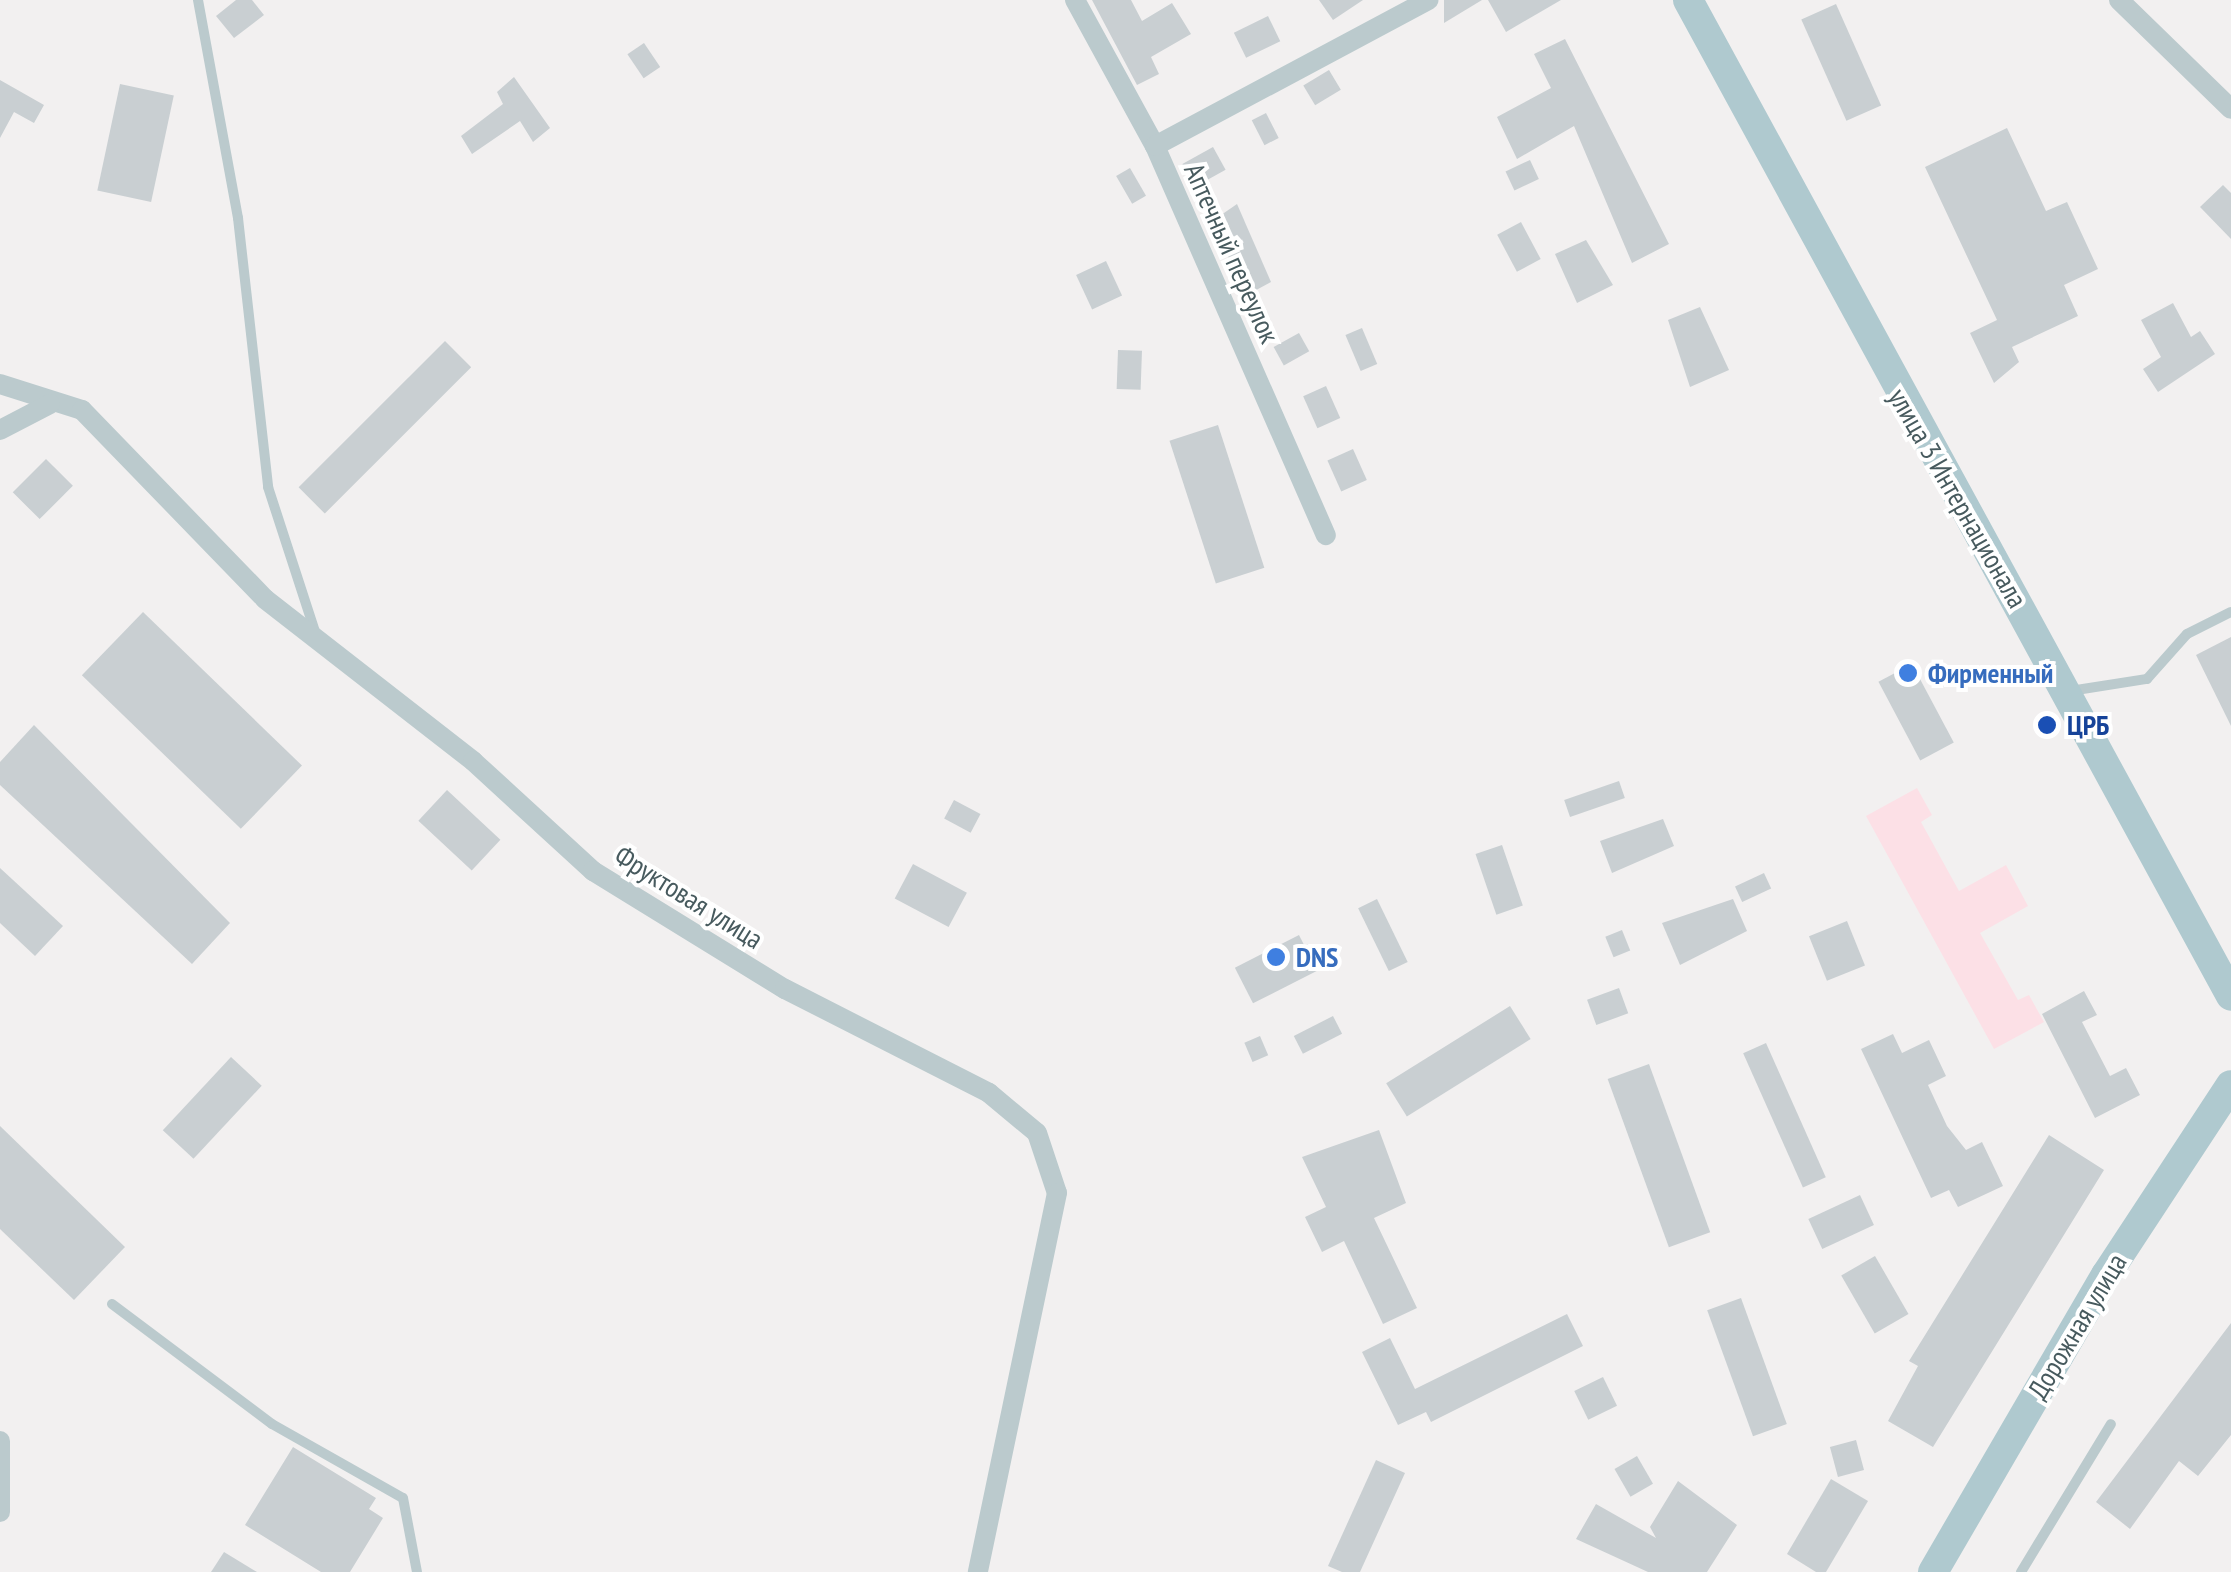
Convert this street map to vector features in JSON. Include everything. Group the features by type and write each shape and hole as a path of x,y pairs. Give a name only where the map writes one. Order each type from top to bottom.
{"main road":[{"name":"улица 3 Интернационала","path":"1688,0 1914,424 2070,691 2231,996"},
{"name":"Дорожная улица","path":"1933,1572 2106,1275 2231,1085"}],"street":[{"name":"Аптечный переулок","path":"1075,0 1154,146 1326,535"},
{"path":"1154,146 1428,0"},
{"path":"2119,0 2231,108"},
{"name":"Фруктовая улица","path":"0,384 50,404 82,410 265,599 315,633 593,871 785,989 989,1094 1037,1133 1056,1193 978,1572"},
{"path":"0,430 50,404"},
{"path":"0,1441 0,1512"}],"lane":[{"path":"198,0 238,218 268,487 315,633"},
{"path":"2070,691 2147,679 2188,634 2231,612"},
{"path":"112,1304 272,1424 402,1498 417,1572"},
{"path":"2020,1572 2111,1424"}],"shaded area":[{"path":"1917,788 1932,815 1921,822 1959,891 2006,865 2028,906 1980,933 2018,1000 2029,995 2044,1022 1994,1049 1866,816"}],"building":[{"path":"236,0 252,0 264,15 234,38 216,16"},
{"path":"1092,0 1131,0 1142,21 1172,3 1191,34 1151,57 1159,74 1137,85"},
{"path":"1319,0 1363,0 1333,20"},
{"path":"1444,0 1482,0 1444,23"},
{"path":"1488,0 1561,0 1506,32"},
{"path":"1836,4 1881,105 1846,121 1801,19"},
{"path":"1268,16 1280,41 1246,58 1234,33"},
{"path":"1565,39 1669,244 1632,263 1574,126 1517,159 1497,117 1551,88 1534,54"},
{"path":"644,43 660,67 644,78 627,54"},
{"path":"1329,70 1341,90 1315,105 1303,85"},
{"path":"514,77 550,128 533,142 520,121 472,154 461,136 503,104 497,92"},
{"path":"0,80 44,105 34,123 14,112 0,138"},
{"path":"120,84 174,95 151,202 97,191"},
{"path":"1266,113 1279,138 1264,145 1252,120"},
{"path":"2007,128 2046,211 2067,202 2098,269 2064,285 2078,316 2012,347 2019,362 1994,383 1970,333 1997,320 1925,167"},
{"path":"1213,147 1226,170 1195,187 1182,164"},
{"path":"1530,160 1539,179 1514,190 1506,171"},
{"path":"1130,168 1146,196 1132,204 1116,176"},
{"path":"2223,185 2231,193 2231,239 2200,207"},
{"path":"1237,204 1271,282 1247,295 1211,222"},
{"path":"1521,222 1541,259 1517,272 1497,235"},
{"path":"1586,240 1613,285 1577,303 1555,254"},
{"path":"1106,261 1122,295 1092,309 1076,275"},
{"path":"2173,303 2191,337 2200,331 2215,354 2158,392 2143,369 2161,357 2141,320"},
{"path":"1700,307 1729,370 1690,387 1668,320"},
{"path":"1362,328 1377,364 1361,371 1345,335"},
{"path":"1299,333 1309,351 1284,365 1274,347"},
{"path":"445,341 471,367 325,514 299,487"},
{"path":"1118,350 1142,351 1141,390 1117,389"},
{"path":"1326,386 1340,418 1317,428 1303,396"},
{"path":"1218,425 1264,568 1216,583 1169,441"},
{"path":"1353,449 1367,480 1341,491 1327,460"},
{"path":"46,459 73,486 40,519 13,492"},
{"path":"143,612 302,766 241,829 82,675"},
{"path":"2231,637 2231,726 2196,655"},
{"path":"1912,664 1954,743 1920,760 1878,682"},
{"path":"34,725 230,923 192,964 0,785 0,762"},
{"path":"1619,781 1625,798 1570,817 1564,800"},
{"path":"447,790 500,840 472,871 418,821"},
{"path":"954,800 980,814 971,833 944,819"},
{"path":"1663,819 1674,846 1612,873 1600,841"},
{"path":"1502,845 1523,906 1496,915 1476,854"},
{"path":"913,864 967,893 949,927 895,898"},
{"path":"0,868 63,926 35,956 0,923"},
{"path":"1764,873 1771,888 1742,902 1735,887"},
{"path":"1377,899 1408,962 1389,971 1358,908"},
{"path":"1733,899 1747,931 1680,965 1662,923"},
{"path":"1847,921 1865,966 1827,981 1809,936"},
{"path":"1622,930 1630,950 1614,957 1605,937"},
{"path":"1299,935 1317,971 1253,1003 1235,968"},
{"path":"1619,988 1628,1013 1596,1025 1587,1000"},
{"path":"2084,991 2097,1015 2082,1022 2110,1076 2126,1068 2140,1095 2095,1118 2042,1014"},
{"path":"1510,1006 1531,1039 1407,1116 1386,1083"},
{"path":"1333,1016 1342,1034 1303,1054 1294,1036"},
{"path":"1893,1034 1902,1053 1929,1040 1946,1076 1928,1085 1947,1126 1966,1150 1982,1142 2003,1186 1958,1207 1949,1190 1931,1198 1861,1049"},
{"path":"1260,1036 1268,1055 1253,1062 1244,1043"},
{"path":"1766,1043 1826,1177 1803,1187 1743,1053"},
{"path":"231,1057 262,1086 194,1159 163,1130"},
{"path":"1649,1064 1710,1232 1669,1247 1608,1079"},
{"path":"0,1126 125,1247 74,1300 0,1229"},
{"path":"1379,1130 1406,1203 1374,1218 1417,1308 1383,1324 1344,1241 1322,1252 1305,1217 1326,1207 1302,1157"},
{"path":"2049,1135 2104,1170 1933,1447 1888,1421 1918,1366 1909,1361"},
{"path":"1860,1195 1874,1225 1822,1249 1808,1219"},
{"path":"1875,1256 1908,1314 1875,1334 1841,1276"},
{"path":"1741,1298 1787,1424 1753,1436 1707,1310"},
{"path":"1567,1314 1583,1346 1431,1422 1426,1412 1398,1425 1362,1352 1390,1338 1415,1389"},
{"path":"2231,1323 2231,1435 2198,1476 2179,1461 2130,1529 2096,1502"},
{"path":"1603,1377 1617,1406 1588,1420 1574,1391"},
{"path":"1856,1440 1864,1470 1838,1477 1830,1447"},
{"path":"293,1447 376,1498 369,1509 383,1518 350,1572 321,1572 245,1525"},
{"path":"1637,1456 1653,1484 1630,1497 1614,1469"},
{"path":"1376,1460 1405,1473 1360,1572 1342,1572 1328,1566"},
{"path":"1831,1479 1868,1501 1826,1572 1816,1572 1787,1554"},
{"path":"1678,1481 1737,1525 1707,1572 1648,1572 1576,1539 1596,1504 1656,1538 1650,1527"},
{"path":"224,1552 257,1572 211,1572"}],"place":[{"name":"Фирменный","path":"1908,673"},
{"name":"ЦРБ","path":"2047,725"},
{"name":"DNS","path":"1276,957"}]}
